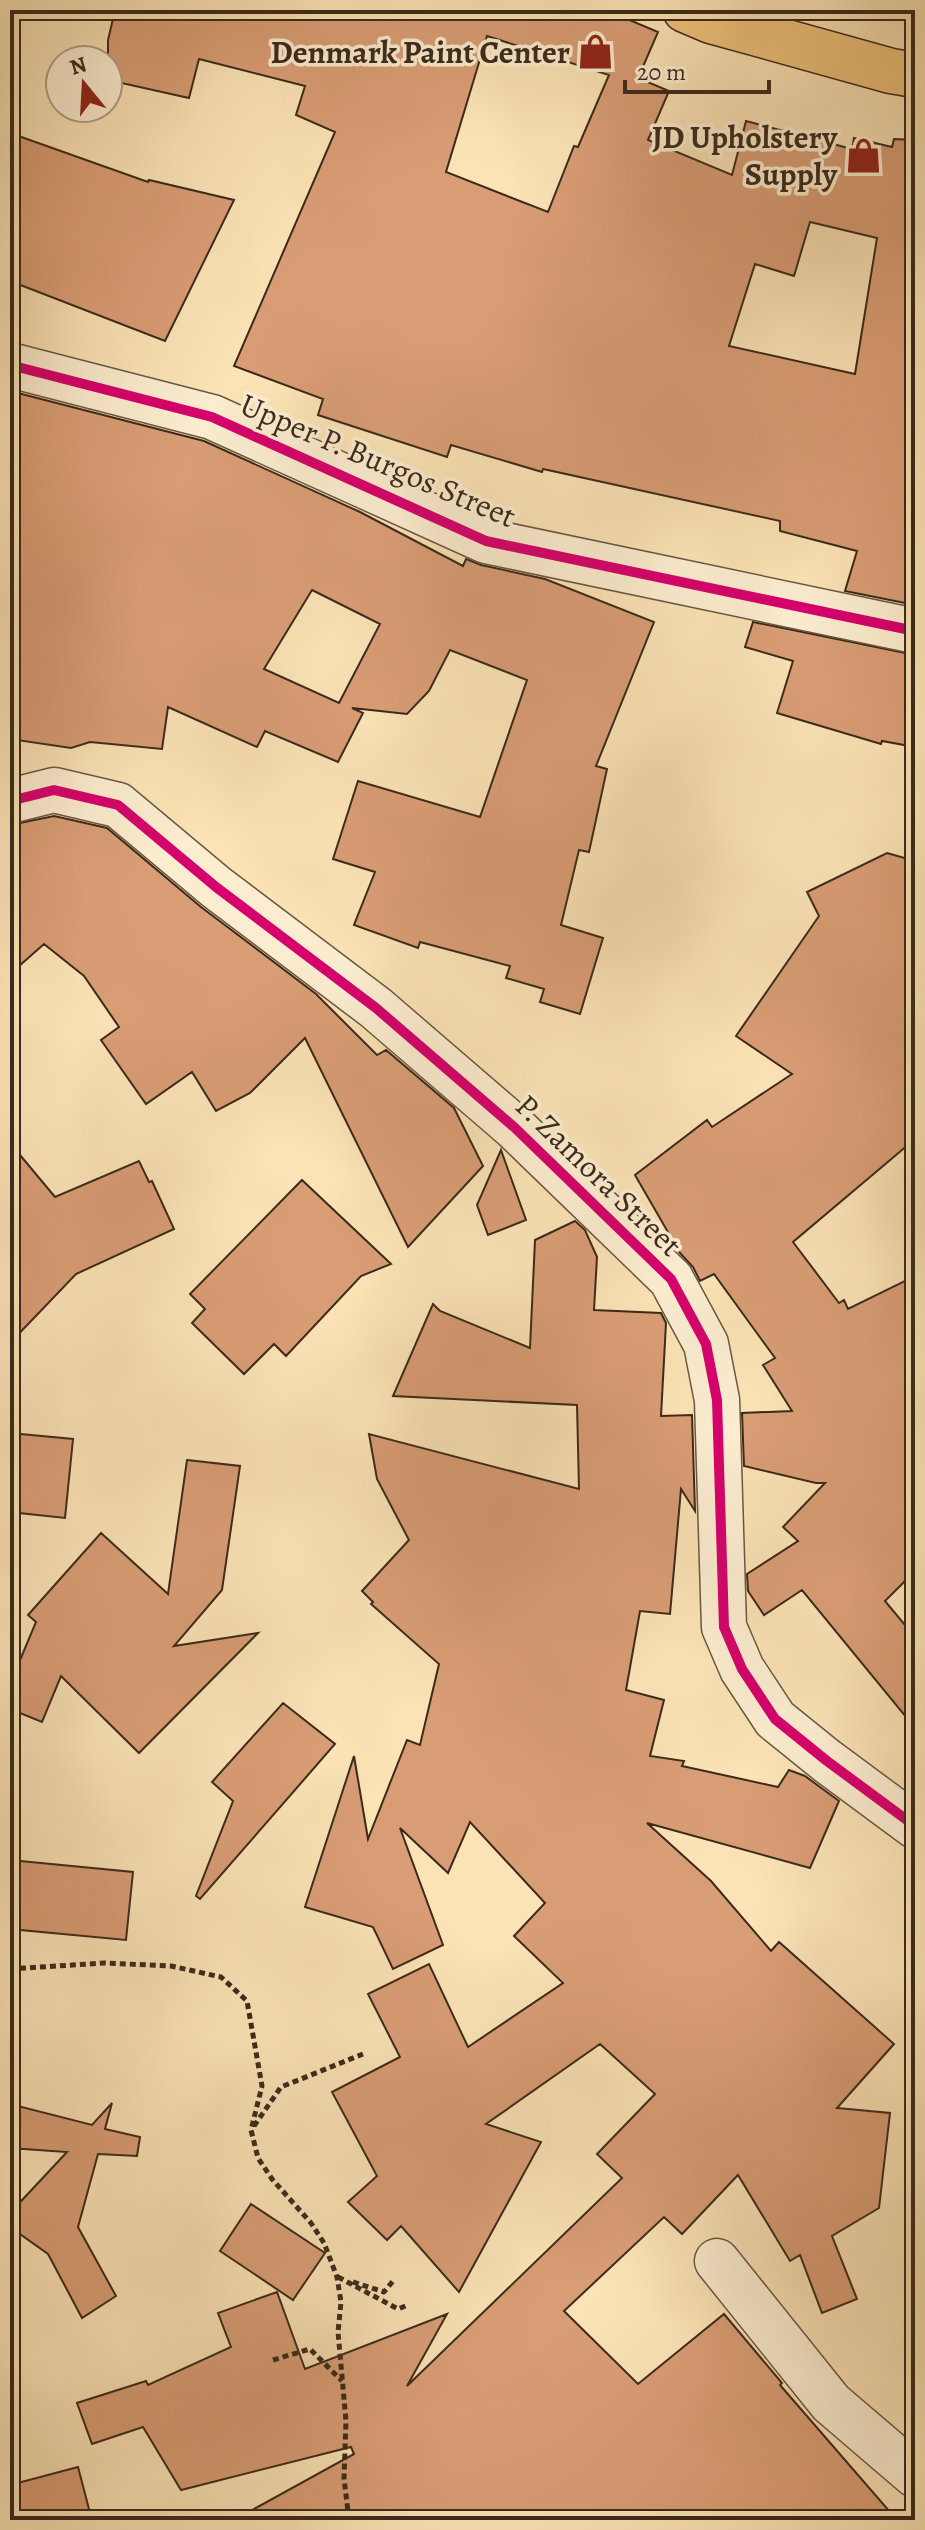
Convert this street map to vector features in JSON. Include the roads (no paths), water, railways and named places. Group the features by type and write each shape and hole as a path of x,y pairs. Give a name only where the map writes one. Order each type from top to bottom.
{"highway":[{"path":"685,10 711,21 915,75"}],"street":[{"name":"Upper P. Burgos Street","path":"10,365 212,417 486,541 915,631"},
{"name":"P. Zamora Street","path":"10,801 54,790 118,805 216,887 376,1008 514,1127 671,1279 706,1344 714,1386 724,1627 742,1669 775,1719 915,1826"},
{"path":"717,2261 831,2403 915,2475"}],"place":[{"name":"Denmark Paint Center","path":"596,52"},
{"name":"JD Upholstery Supply","path":"863,155"}]}
